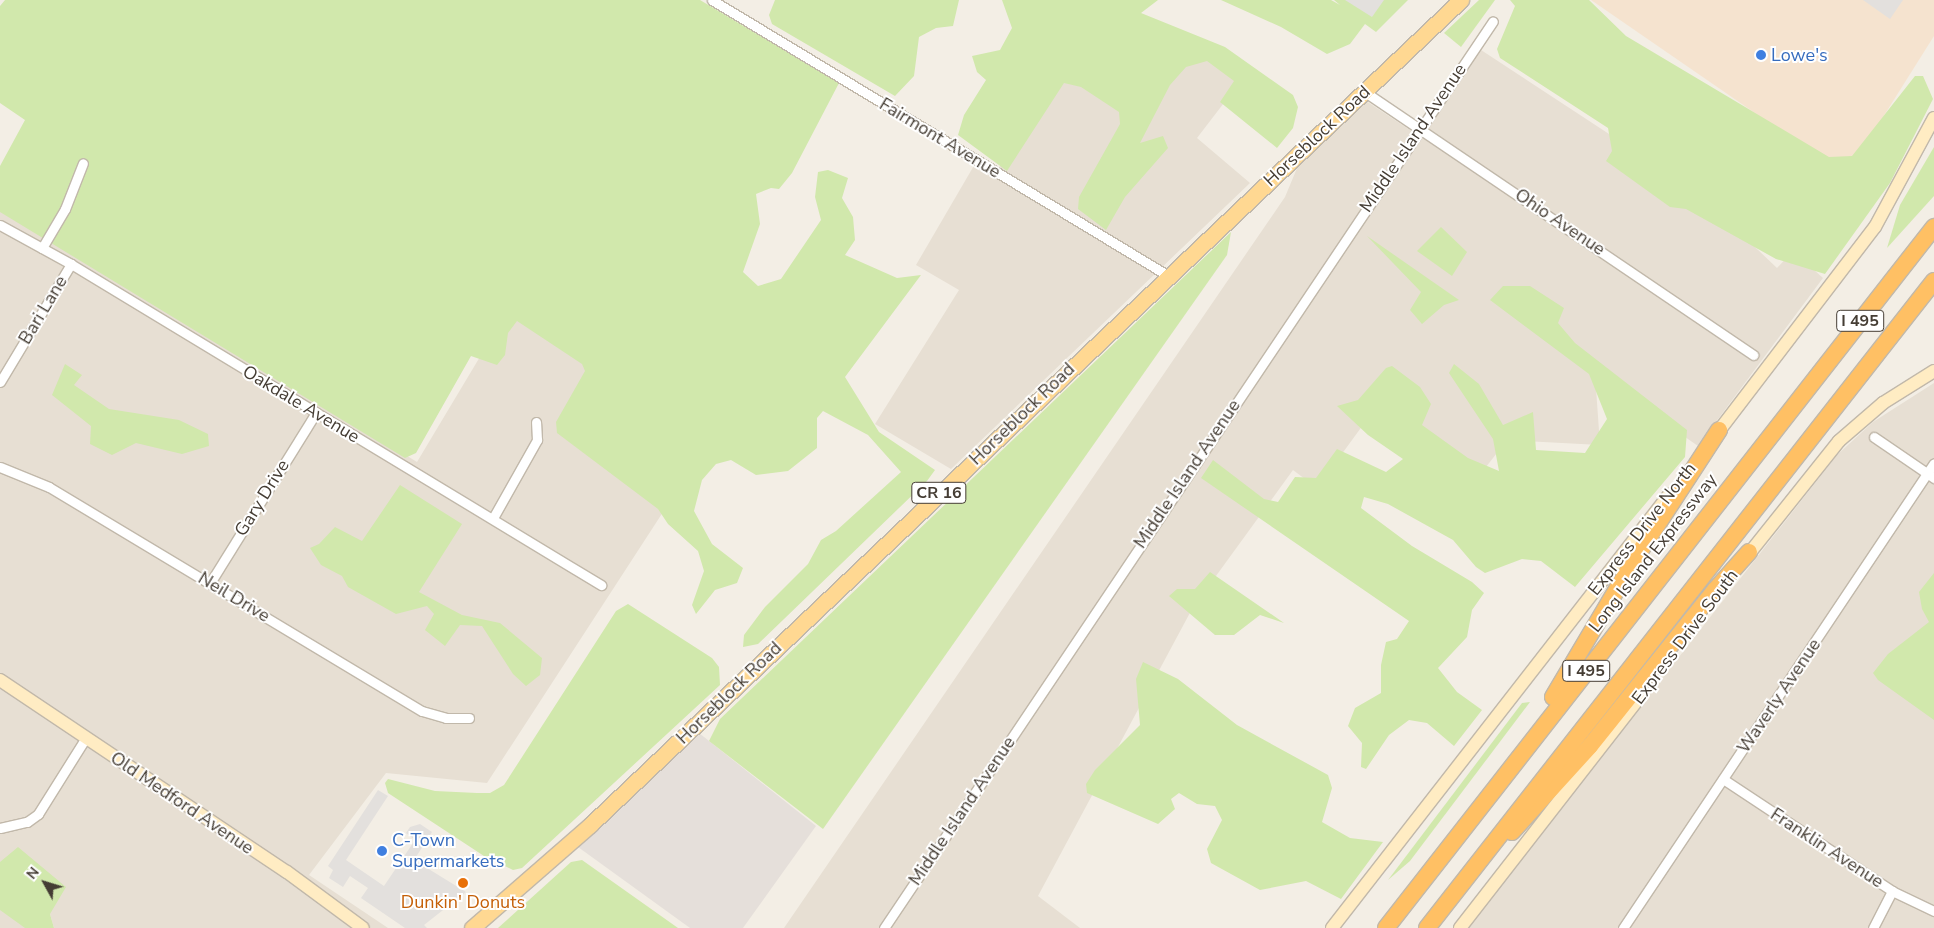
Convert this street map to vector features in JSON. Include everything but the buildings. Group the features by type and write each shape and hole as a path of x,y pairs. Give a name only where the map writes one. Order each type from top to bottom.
{"highway":[{"name":"Long Island Expressway","path":"1386,928 1934,227"},
{"name":"I 495","path":"1427,928 1934,281"},
{"path":"1485,800 1566,678 1635,559 1719,430"},
{"path":"1475,866 1528,818 1715,590 1749,552"}],"main road":[{"name":"Horseblock Road","path":"472,928 648,771 1168,275 1461,0"},
{"name":"Express Drive North","path":"1332,928 1876,227 1934,118"},
{"name":"Express Drive South","path":"1460,928 1749,552 1839,441 1883,402 1934,371"},
{"name":"Old Medford Avenue","path":"0,680 287,872 362,928"}],"street":[{"name":"Fairmont Avenue","path":"712,0 1168,275"},
{"name":"Middle Island Avenue","path":"884,928 1418,128 1493,21"},
{"name":"Ohio Avenue","path":"1365,92 1753,355"},
{"path":"42,248 65,209 83,163"},
{"name":"Oakdale Avenue","path":"0,225 71,264 315,414 493,518 600,585"},
{"name":"Bari Lane","path":"0,382 71,264"},
{"name":"Gary Drive","path":"210,583 315,414"},
{"path":"493,518 537,440 536,422"},
{"path":"1874,437 1931,476"},
{"name":"Waverly Avenue","path":"1623,928 1931,476 1934,463"},
{"name":"Neil Drive","path":"0,467 33,478 422,711 446,718 469,718"},
{"path":"0,828 27,822 38,814 85,738"},
{"name":"Franklin Avenue","path":"1723,779 1892,890 1934,911"},
{"path":"1873,928 1892,890"}],"shaded area":[{"path":"1345,0 1384,0 1372,17"},
{"path":"1591,0 1934,0 1934,36 1856,160 1826,162"},
{"path":"1863,0 1903,0 1890,19"},
{"path":"1206,45 1240,82 1197,138 1250,183 951,469 875,424 959,290 916,265 979,157 998,169 1066,60 1172,67"},
{"path":"1478,48 1696,191 1777,268 1793,251 1823,278 1698,446 1595,374 1600,445 1507,440 1479,476 1379,403 1317,488 1293,470 1192,609 1038,896 1080,928 784,928 1285,197 1300,161 1363,99 1419,136"},
{"path":"0,205 417,462 508,310 602,370 665,509 487,783 386,773 309,875 388,928 54,928 50,914 37,928 0,928"},
{"path":"1934,383 1934,928 1467,928 1837,455 1873,422"},
{"path":"699,733 816,826 743,928 690,928 578,847"},
{"path":"378,790 388,796 346,860 384,886 415,840 406,833 410,827 420,824 432,832 414,860 466,892 424,925 427,928 405,928 361,898 368,888 350,876 343,887 329,878 333,870 328,866"}],"green space":[{"path":"5,0 700,0 839,83 792,173 779,189 771,188 756,194 760,224 743,272 758,286 781,279 821,220 815,197 818,172 828,170 848,178 842,198 853,217 855,240 845,255 897,278 921,275 845,377 879,432 935,470 927,481 758,644 743,647 744,635 765,607 808,564 821,540 836,531 901,472 868,435 823,411 817,418 817,448 788,471 756,475 731,460 716,464 702,480 694,511 712,544 743,568 737,583 715,590 696,614 692,605 704,571 698,551 668,524 658,509 557,433 556,422 585,371 582,364 517,321 508,333 505,355 497,365 471,356 416,453 405,458 0,212 0,166 25,120 0,103 0,6"},
{"path":"775,0 959,0 953,26 936,28 919,37 914,76 895,96 772,24 769,15"},
{"path":"1002,0 1158,0 1141,13 1225,47 1293,95 1298,107 1293,128 1277,148 1220,102 1234,81 1207,61 1186,67 1170,85 1140,143 1163,136 1168,148 1125,197 1106,230 1078,209 1079,197 1120,124 1119,112 1081,87 1064,83 1007,171 958,135 964,115 986,80 977,72 972,56 1000,50 1012,28"},
{"path":"1221,0 1331,0 1340,5 1334,0 1408,0 1376,32 1365,24 1350,44 1327,54 1281,27"},
{"path":"1479,0 1495,0 1461,47 1444,33"},
{"path":"1510,0 1589,0 1626,36 1829,157 1852,156 1915,76 1923,76 1933,99 1890,183 1825,274 1776,259 1686,209 1670,207 1606,161 1612,151 1608,128 1500,58 1497,49 1515,6"},
{"path":"1934,147 1934,196 1887,248 1900,205"},
{"path":"1441,227 1467,252 1452,276 1417,251"},
{"path":"1231,232 1227,255 823,829 709,741 720,719"},
{"path":"1367,236 1459,300 1444,305 1422,324 1410,310 1421,292"},
{"path":"1503,286 1530,286 1564,308 1558,323 1575,343 1687,430 1685,457 1575,587 1541,561 1522,559 1485,573 1476,567 1453,540 1388,504 1364,497 1361,508 1412,546 1472,582 1484,593 1472,610 1467,637 1438,668 1457,692 1482,710 1454,746 1427,723 1409,720 1389,735 1366,769 1361,767 1362,743 1348,726 1355,708 1381,693 1381,665 1386,642 1397,639 1409,621 1201,478 1213,460 1264,499 1278,502 1295,477 1316,478 1337,449 1386,472 1403,459 1368,435 1337,406 1358,400 1386,368 1392,366 1420,387 1431,404 1422,425 1468,458 1499,471 1493,439 1449,373 1454,364 1479,384 1503,425 1533,412 1536,450 1585,453 1607,419 1589,374 1490,300"},
{"path":"65,364 82,375 74,385 109,409 179,420 208,434 209,446 182,454 136,443 112,455 90,444 91,426 52,395"},
{"path":"400,485 462,524 419,592 462,615 500,623 542,658 540,675 526,686 513,674 482,626 460,625 445,646 425,630 434,614 427,606 396,614 348,587 342,576 321,565 310,548 319,544 335,527 362,541"},
{"path":"1210,572 1284,623 1260,615 1234,635 1215,635 1169,596 1177,589 1195,589"},
{"path":"1934,573 1934,720 1878,680 1873,673 1888,654 1929,622 1922,609 1919,592"},
{"path":"628,604 712,658 719,667 720,685 522,868 513,870 484,856 388,793 385,783 388,779 435,791 490,793 504,785 616,611"},
{"path":"1143,662 1178,679 1237,725 1328,775 1332,788 1322,822 1350,838 1383,842 1341,899 1306,881 1260,890 1211,863 1207,849 1222,820 1215,806 1197,804 1179,793 1171,799 1175,809 1158,824 1087,793 1086,784 1095,770 1140,725 1136,679"},
{"path":"1530,702 1410,861 1388,880 1522,703"},
{"path":"18,847 66,887 50,914 54,928 25,928 0,910 0,862"},
{"path":"582,860 678,928 498,928 571,862"}],"place":[{"name":"Lowe's","path":"1761,55"},
{"name":"C‑Town Supermarkets","path":"382,851"},
{"name":"Dunkin' Donuts","path":"463,883"}]}
